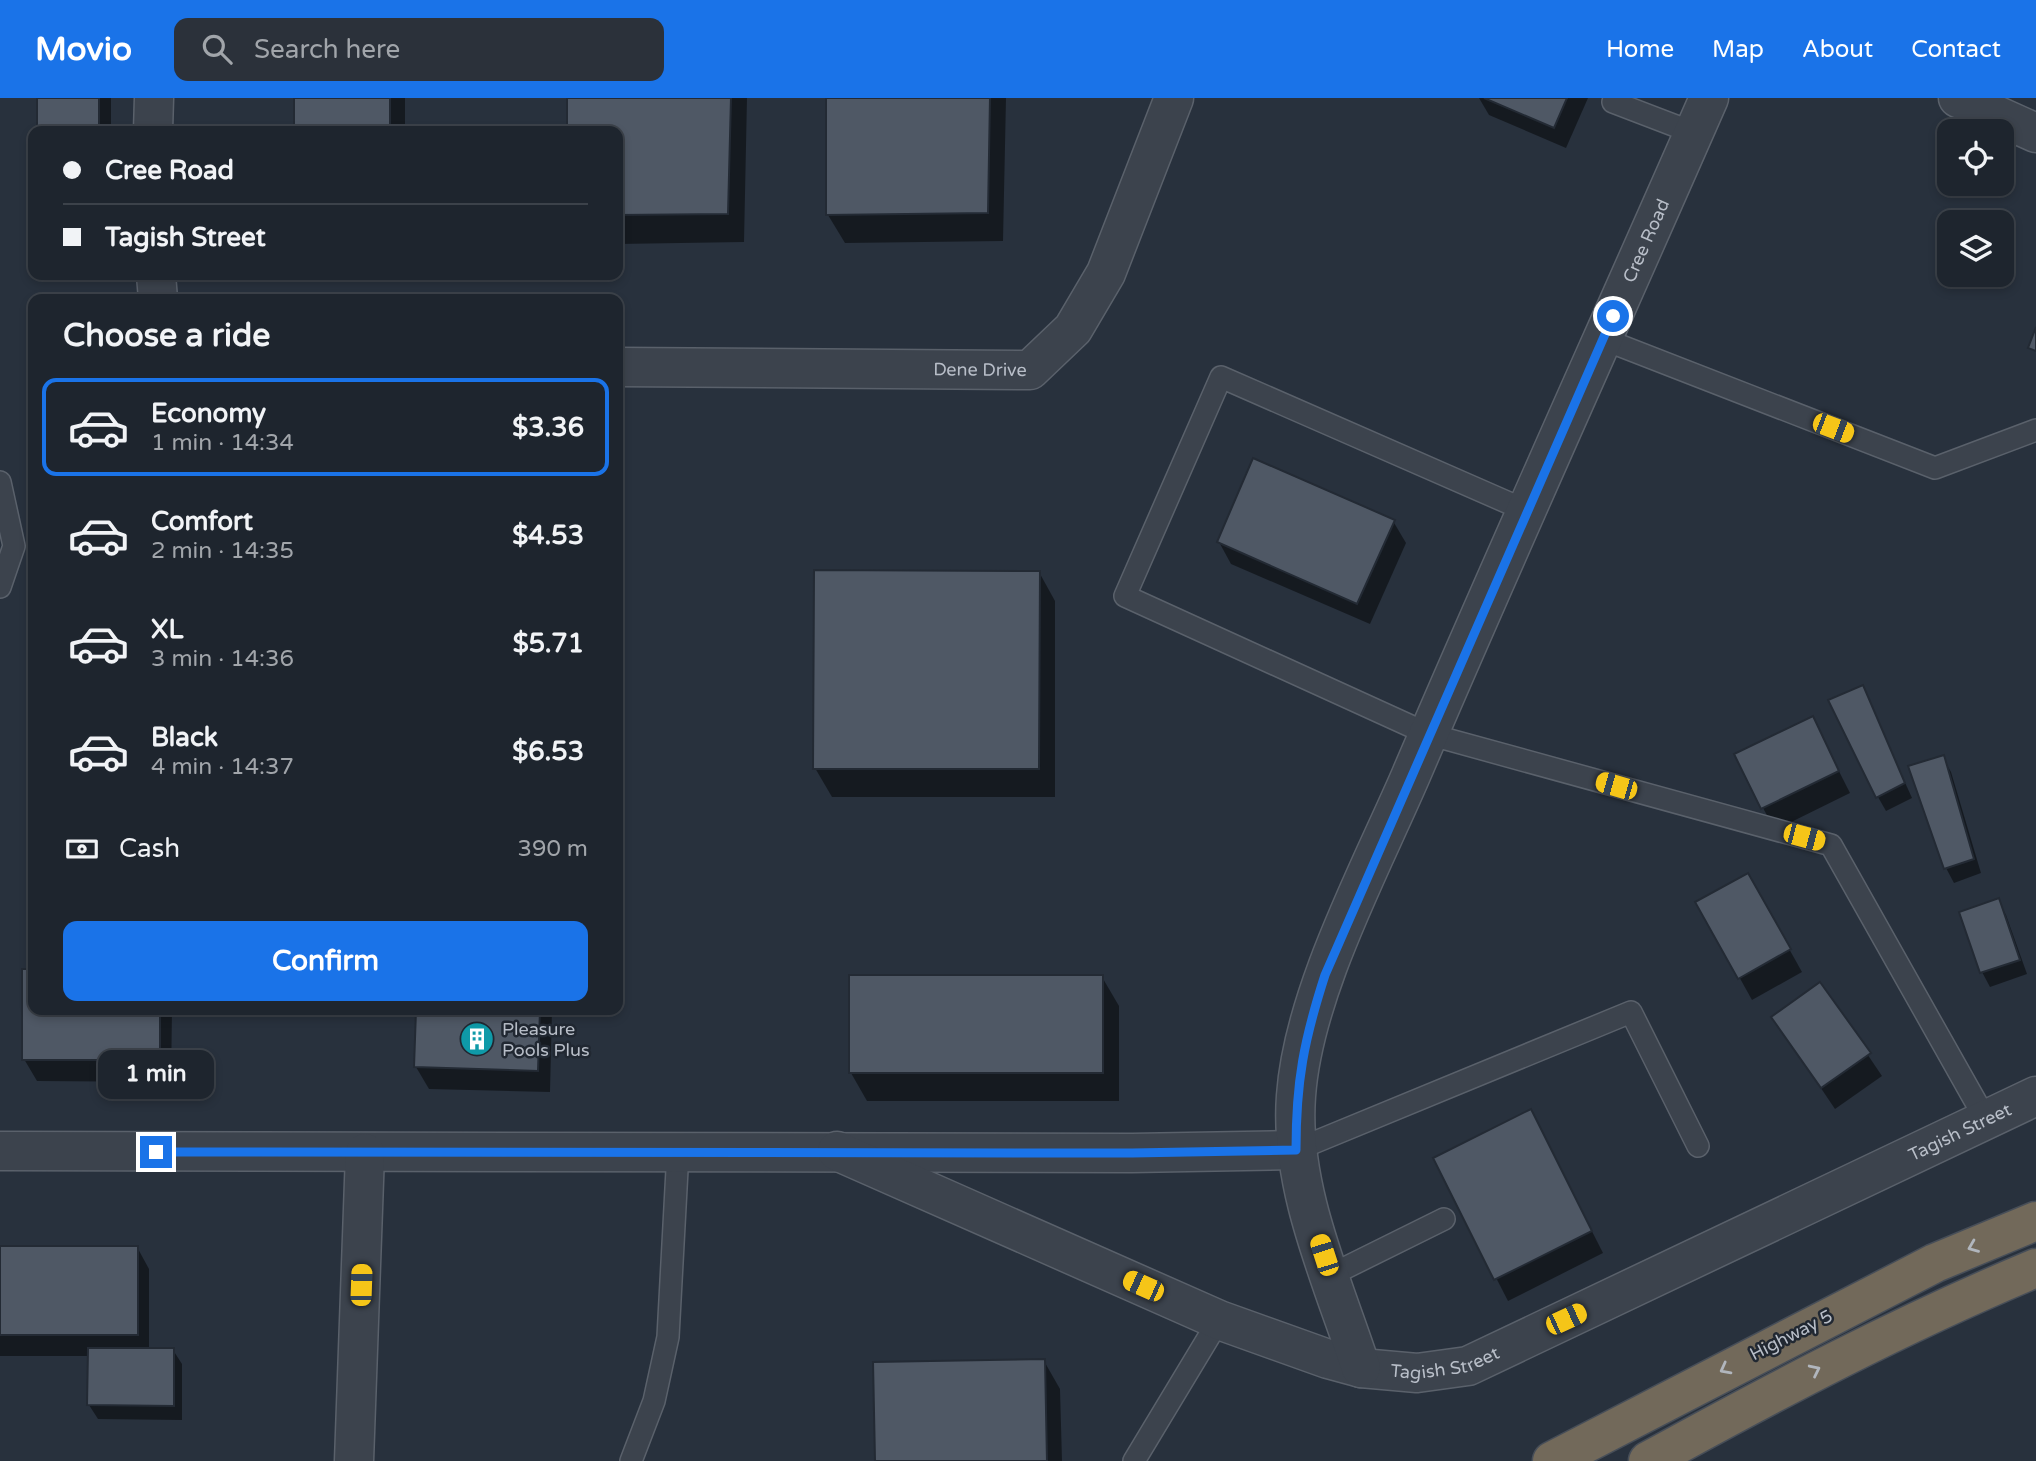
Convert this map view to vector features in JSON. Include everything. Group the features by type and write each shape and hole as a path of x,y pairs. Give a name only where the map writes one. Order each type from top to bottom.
{"highway":[{"name":"Highway 5","path":"1552,1461 1935,1263 2036,1221"},
{"path":"1648,1461 1792,1381 1958,1301 2036,1268"}],"street":[{"path":"153,126 154,98"},
{"name":"Dene Drive","path":"623,367 1030,370 1073,329 1106,273 1174,98"},
{"name":"Cree Road","path":"1361,1368 1311,1214 1296,1150 1296,1096 1307,1031 1325,975 1428,734 1709,98"},
{"path":"1958,98 2036,133"},
{"name":"Tagish Street","path":"837,1151 1219,1320 1361,1368 1417,1373 1468,1366 2036,1097"},
{"name":"Tagish Street","path":"0,1151 1132,1153 1296,1150"},
{"path":"354,1461 365,1153"}],"lane":[{"path":"1613,102 1693,133"},
{"path":"1603,339 1935,468 2036,430"},
{"path":"1527,511 1221,377 1125,596 1428,734 1831,845 1986,1120"},
{"path":"0,482 14,546 0,587"},
{"path":"1296,1150 1631,1012 1698,1146"},
{"path":"631,1461 654,1401 668,1337 678,1152"},
{"path":"1331,1275 1444,1219"},
{"path":"1134,1461 1219,1320"}],"building":[{"path":"37,98 99,98 99,126 37,126"},
{"path":"294,98 390,98 390,126 294,126"},
{"path":"567,98 731,98 728,214 623,215 623,126 567,126"},
{"path":"826,98 990,98 988,213 826,215"},
{"path":"1484,98 1567,98 1554,128"},
{"path":"2036,327 2036,351 2028,348"},
{"path":"1253,458 1395,520 1357,604 1217,542"},
{"path":"814,570 1040,571 1039,769 813,769"},
{"path":"1863,685 1905,783 1876,798 1828,700"},
{"path":"1813,716 1839,771 1761,809 1734,754"},
{"path":"1944,755 1974,859 1944,869 1908,766"},
{"path":"1748,873 1791,949 1738,979 1695,902"},
{"path":"1999,898 2020,960 1980,973 1959,912"},
{"path":"22,969 28,969 28,1015 160,1015 160,1060 22,1060"},
{"path":"849,975 1103,975 1103,1073 849,1073"},
{"path":"1820,982 1871,1053 1821,1088 1771,1017"},
{"name":"Pleasure Pools Plus","path":"416,1015 540,1015 538,1071 414,1067"},
{"path":"1531,1109 1592,1231 1494,1280 1433,1158"},
{"path":"0,1246 138,1246 138,1335 0,1335"},
{"path":"88,1348 174,1348 174,1406 87,1405"},
{"path":"1045,1359 1047,1461 875,1461 873,1362"}],"place":[{"name":"Pleasure Pools Plus","path":"477,1039"}],"route":[{"path":"156,1152 1132,1153 1296,1150 1296,1096 1307,1031 1325,975 1428,734 1613,316"}]}
